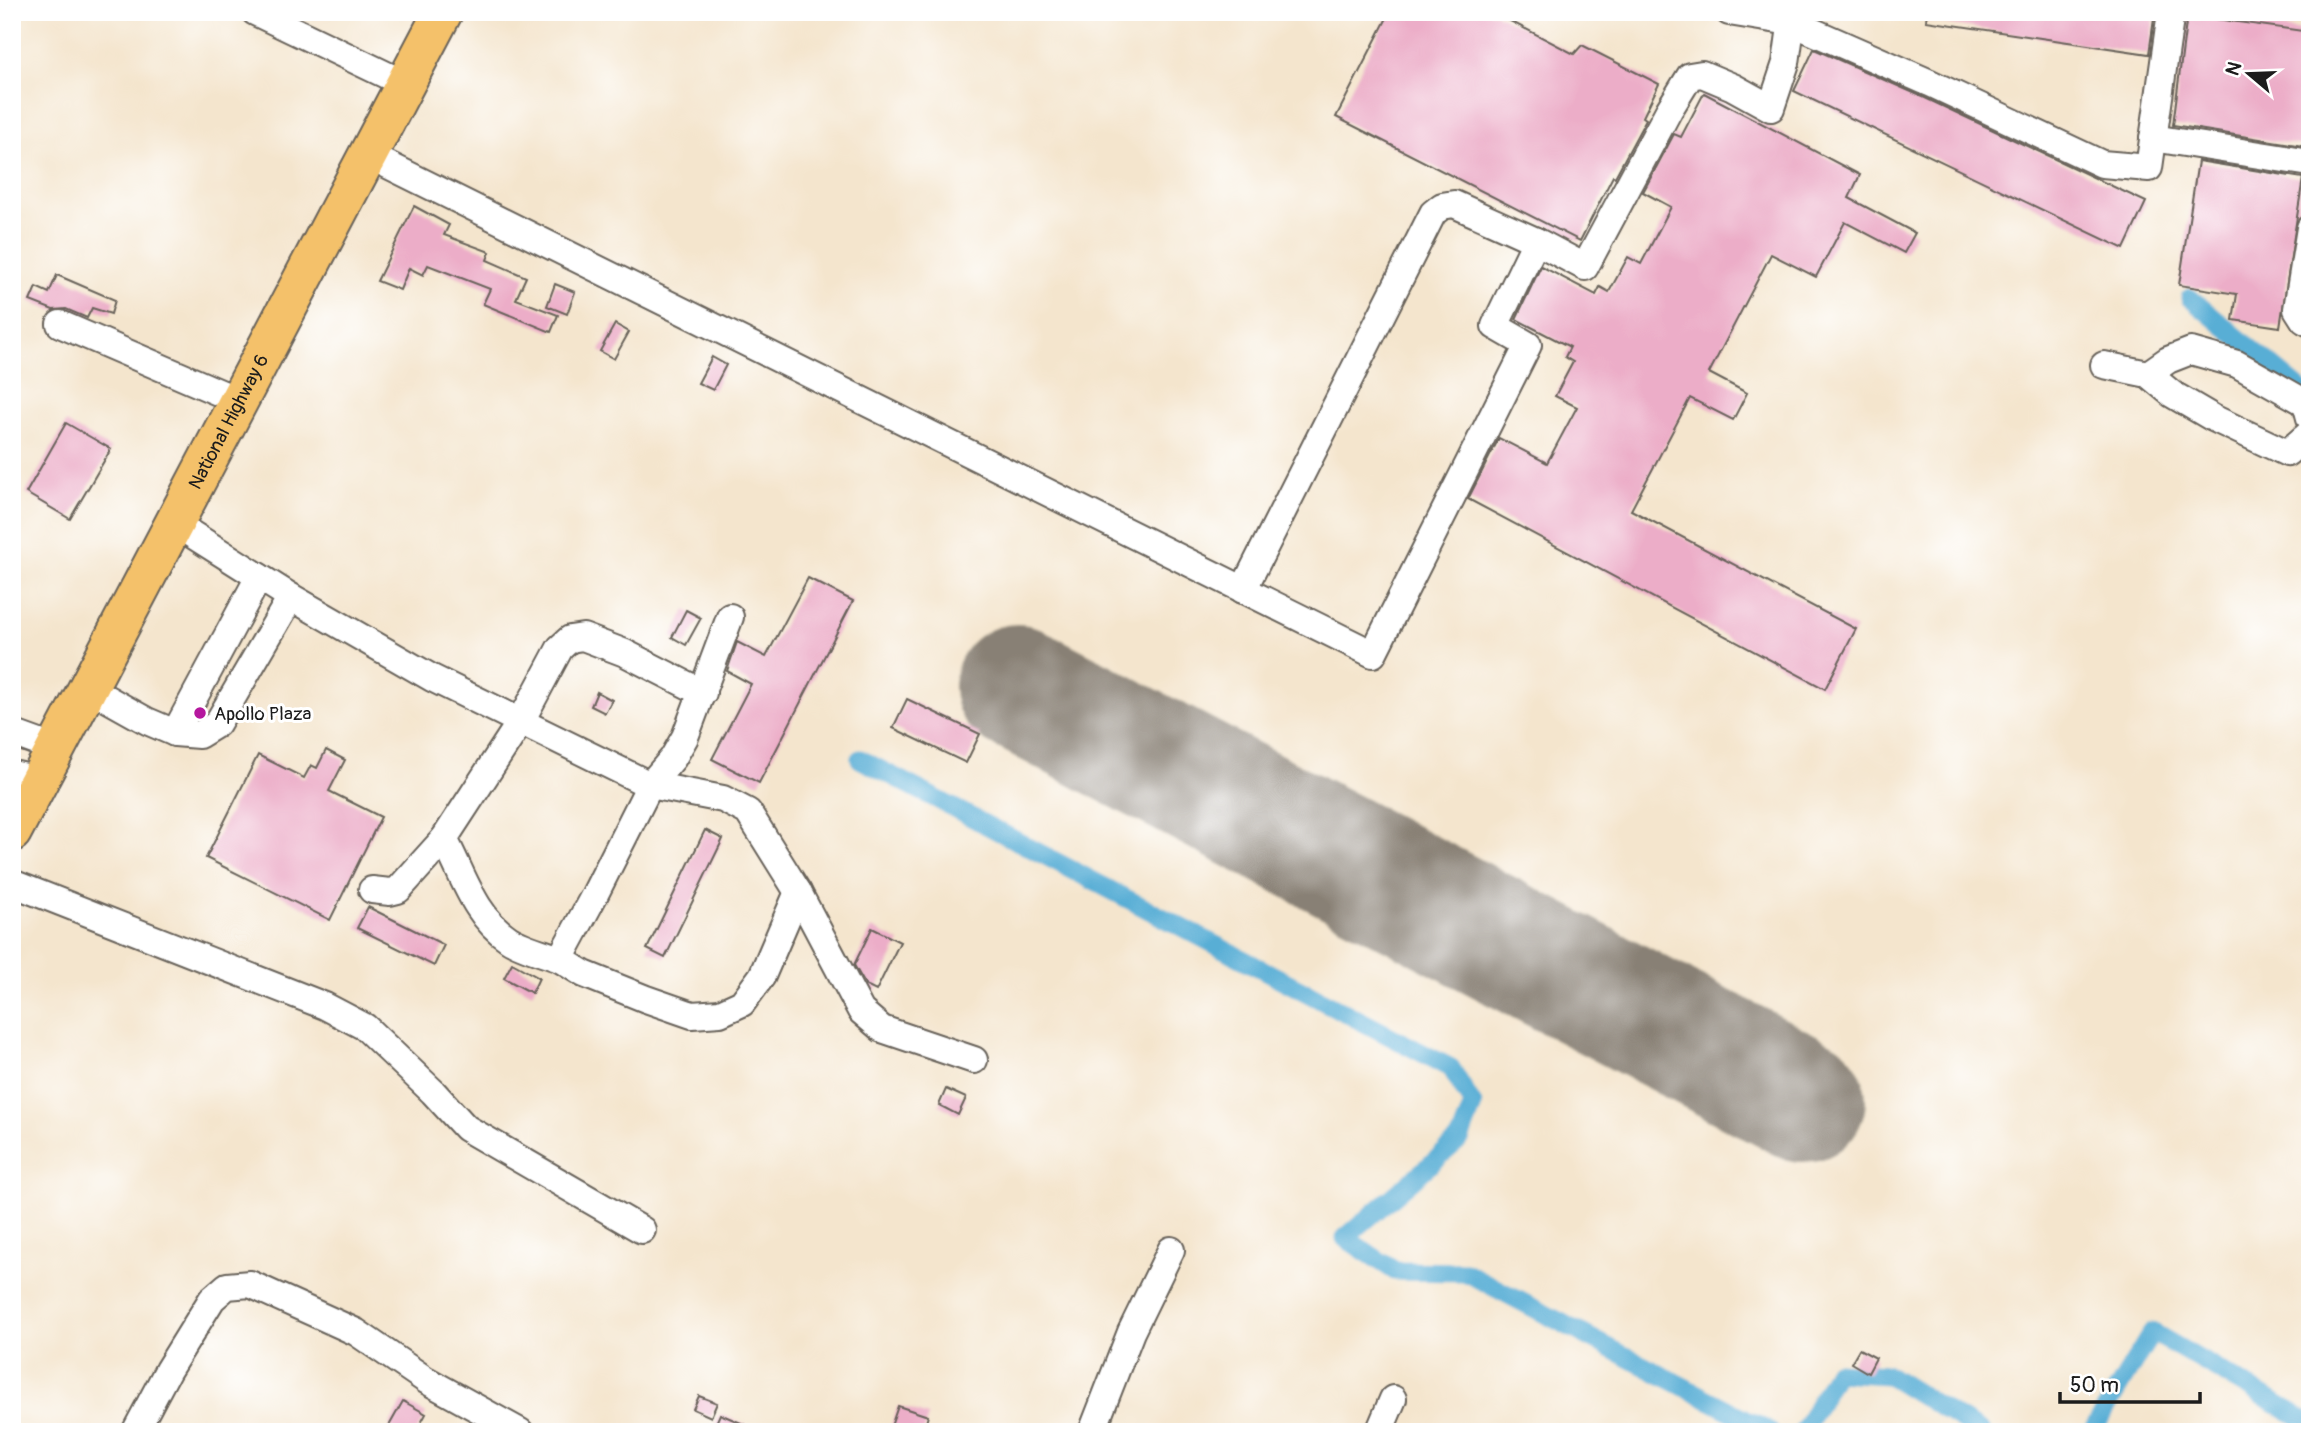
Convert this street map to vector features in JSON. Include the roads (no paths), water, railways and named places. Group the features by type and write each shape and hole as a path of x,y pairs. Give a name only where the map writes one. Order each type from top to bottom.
{"highway":[{"name":"National Highway 6","path":"12,832 36,768 102,696 174,523 443,12"}],"street":[{"path":"255,12 405,84"},
{"path":"1729,12 1792,17 2102,164 2149,168 2171,12"},
{"path":"1243,590 1433,213 1442,206 1454,204 1585,267 1690,76 1702,74 1733,87 1770,108 1786,63 1792,17"},
{"path":"2153,138 2310,163"},
{"path":"368,155 1373,654 1528,345 1495,326 1535,241"},
{"path":"2308,321 2297,309 2310,228"},
{"path":"60,324 239,401"},
{"path":"2148,374 2168,360 2192,351 2237,364 2295,396 2306,403 2310,418"},
{"path":"2104,365 2148,374 2172,394 2213,418 2287,453 2310,433"},
{"path":"174,523 291,597 432,678 650,785 723,799 748,812 798,892 861,1011 882,1029 974,1060"},
{"path":"175,733 259,577"},
{"path":"102,696 175,733 199,735 217,724 291,597"},
{"path":"560,959 596,894 650,785 673,758 685,737 730,617"},
{"path":"372,890 398,890 444,839 521,721 560,648 570,639 583,637 625,653 703,693"},
{"path":"12,733 36,768"},
{"path":"444,839 477,906 493,926 511,940 560,959 584,974 692,1015 720,1013 742,1003 762,976 798,892"},
{"path":"12,883 325,1006 365,1027 433,1092 466,1128 642,1230"},
{"path":"1092,1432 1131,1332 1171,1250"},
{"path":"135,1432 168,1370 212,1299 227,1286 250,1284 356,1332 426,1380 520,1432"},
{"path":"1378,1432 1393,1399"}],"waterway":[{"path":"2190,298 2302,391"},
{"path":"860,759 1451,1068 1473,1105 1460,1139 1345,1238 1395,1271 1465,1272 1770,1432"},
{"path":"2092,1432 2152,1332 2310,1423"},
{"path":"1803,1432 1836,1372 1888,1375 1981,1432"}],"place":[{"name":"Apollo Plaza","path":"200,713"}]}
